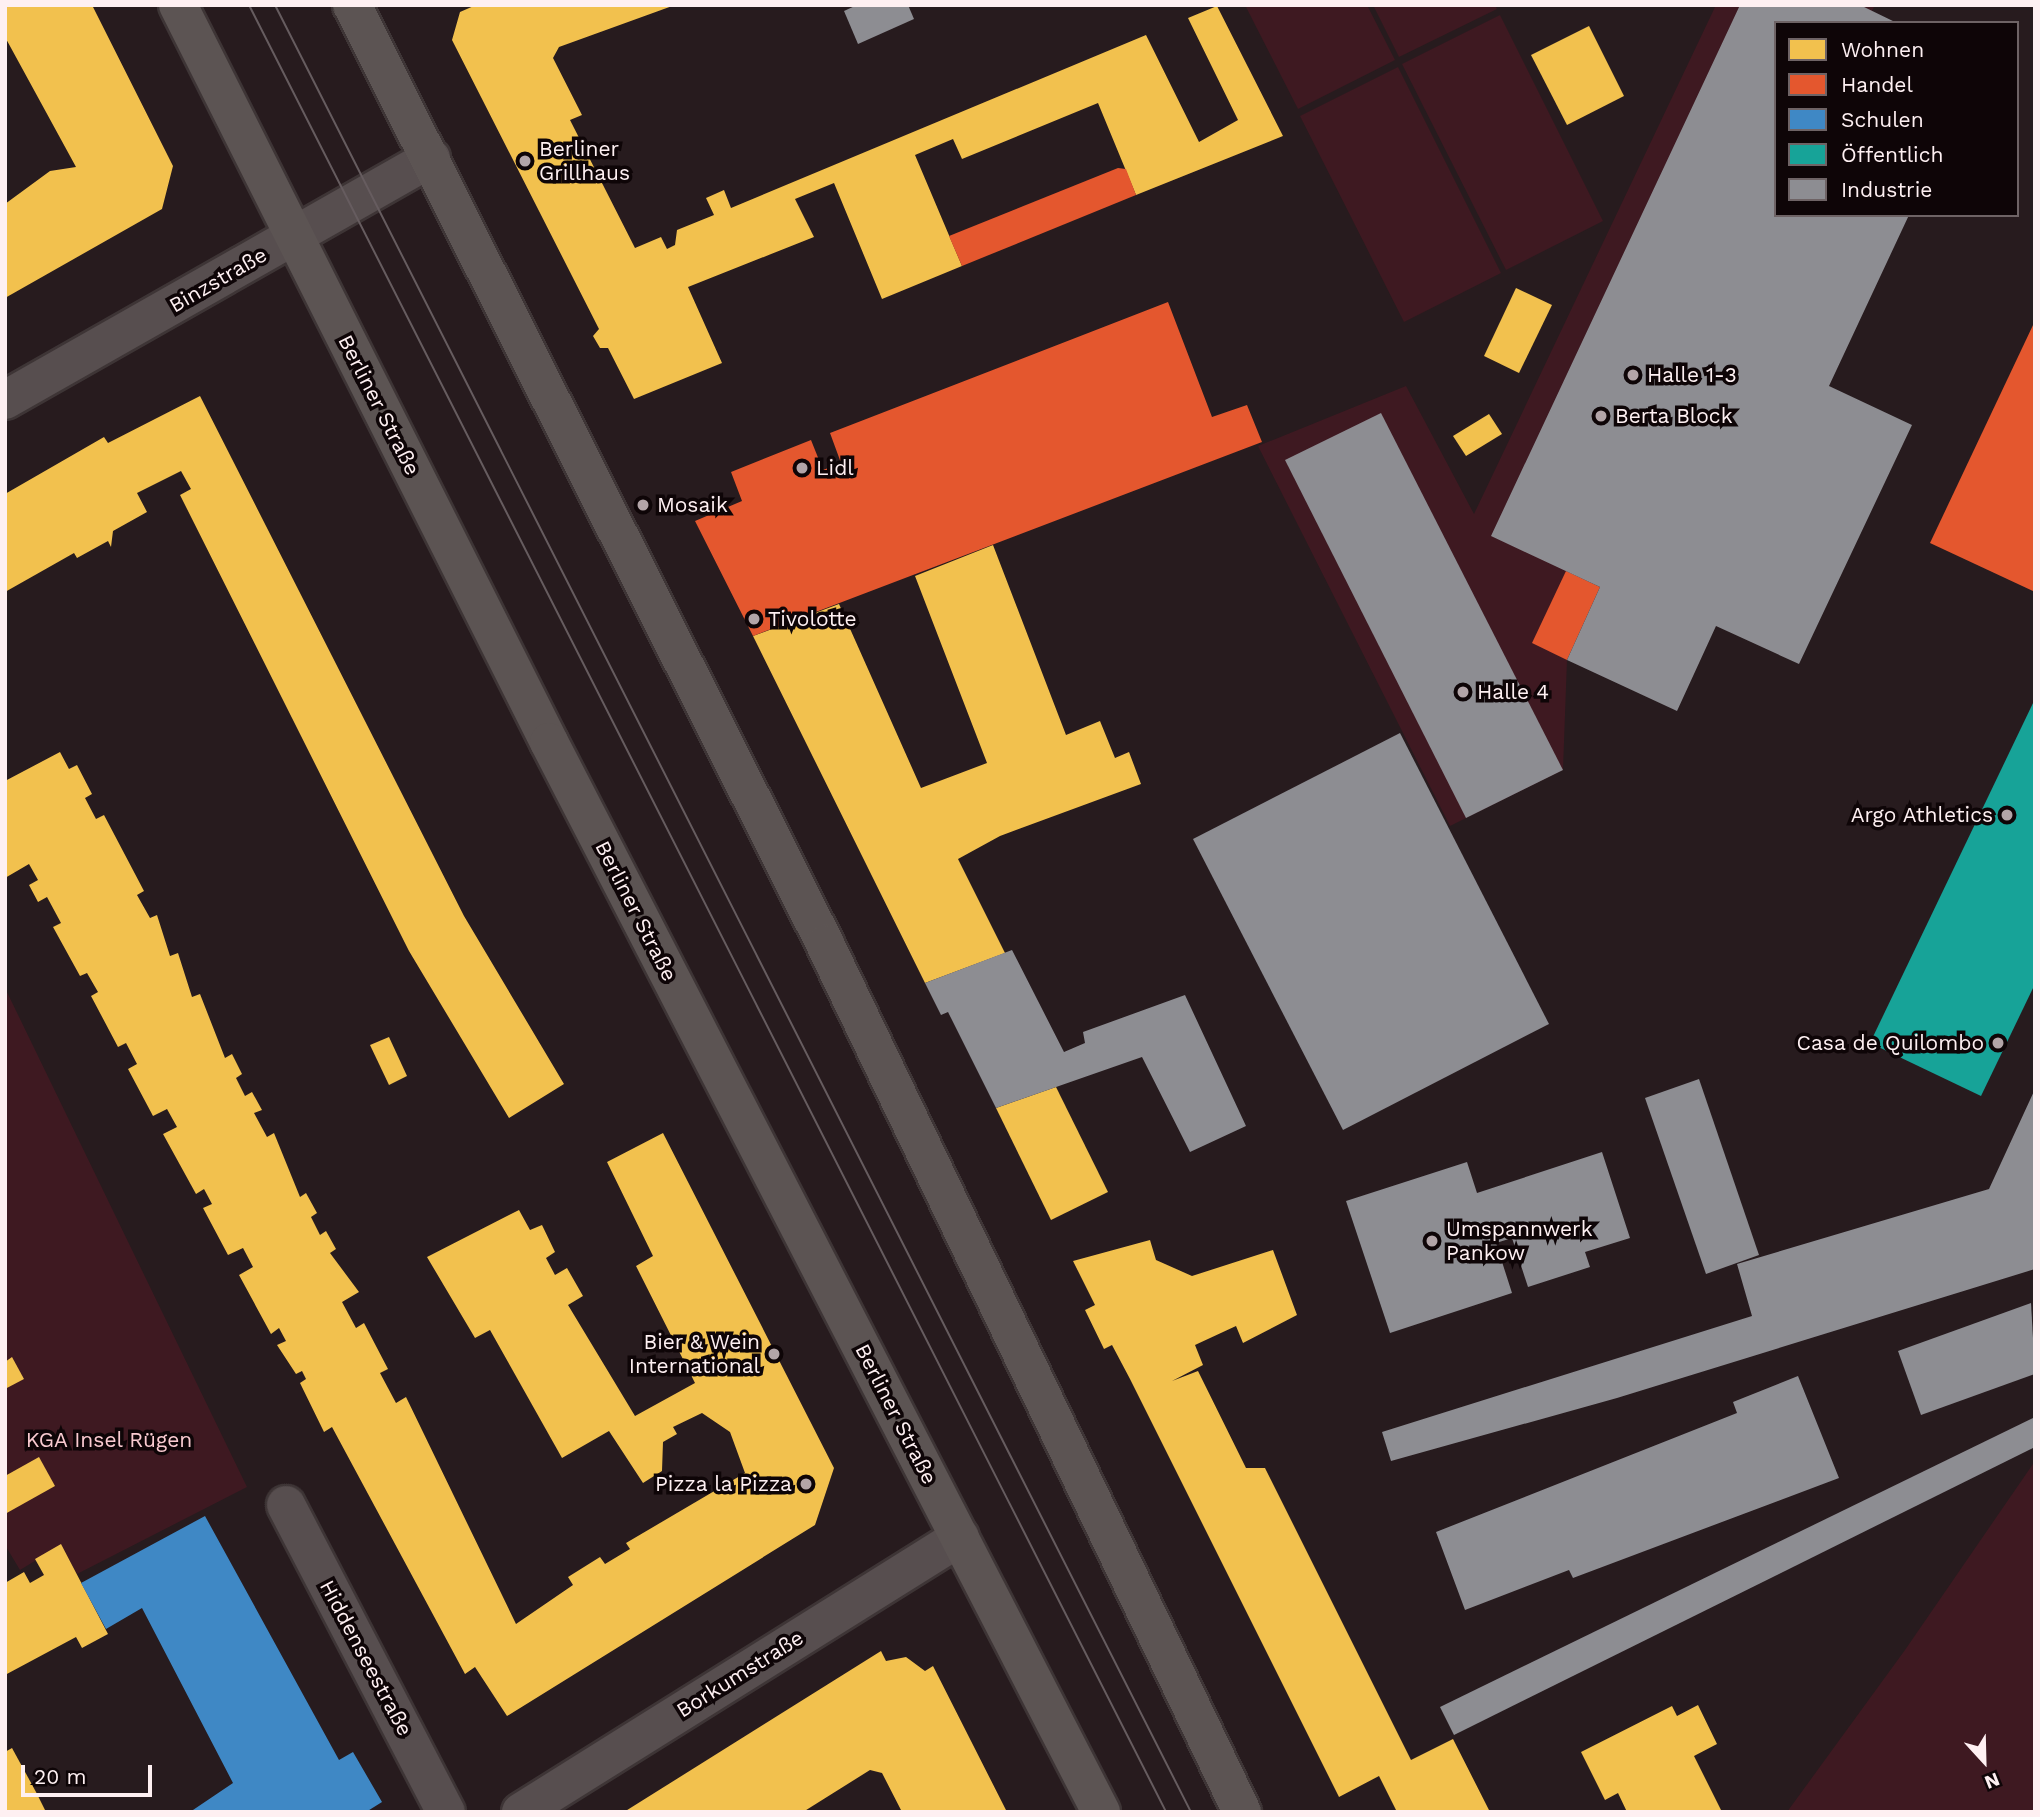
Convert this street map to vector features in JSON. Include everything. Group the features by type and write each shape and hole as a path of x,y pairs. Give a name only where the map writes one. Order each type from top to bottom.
{"main road":[{"name":"Berliner Straße","path":"178,5 1101,1812"},
{"path":"352,5 825,944 1242,1812"}],"street":[{"name":"Binzstraße","path":"5,400 431,158"},
{"name":"Hiddenseestraße","path":"286,1505 446,1812"},
{"name":"Borkumstraße","path":"521,1812 960,1536"}],"green space":[{"path":"1245,5 1367,5 1395,60 1298,109"},
{"path":"1373,5 1495,5 1497,9 1399,57"},
{"name":"Berta Block","path":"1716,5 1875,5 1867,21 1774,21 1774,29 1567,660 1563,770 1450,826 1258,446 1406,386 1474,514"},
{"path":"1500,15 1603,221 1506,270 1402,64"},
{"path":"1398,67 1501,273 1404,322 1300,116"},
{"name":"KGA Insel Rügen","path":"5,988 247,1487 77,1574 61,1545 20,1570 5,1545"},
{"path":"2035,1461 2035,1812 1787,1812 1905,1650"}],"building: Wohnen":[{"path":"5,5 92,5 173,166 162,209 5,298 5,204 50,171 76,167 5,37"},
{"path":"476,5 675,5 559,47 553,58 582,115 570,120 635,248 661,237 667,249 675,245 677,230 714,215 706,198 724,190 731,208 1146,35 1199,142 1238,120 1188,18 1217,6 1283,136 1136,195 1098,103 962,159 953,139 915,155 962,266 882,299 834,183 795,199 814,237 688,287 722,363 634,399 608,348 600,348 593,336 599,329 452,40 460,12"},
{"path":"1589,26 1624,96 1567,125 1531,55"},
{"path":"1516,288 1552,305 1519,373 1484,356"},
{"path":"200,396 464,916 564,1084 509,1118 409,951 180,495 191,489 181,471 137,493 147,512 113,531 111,547 108,541 77,558 74,553 5,592 5,494 104,437 108,443"},
{"path":"1489,414 1502,434 1466,456 1453,436"},
{"path":"993,545 1066,735 1100,721 1115,758 1129,752 1141,784 1000,836 958,859 1005,953 925,983 753,636 839,604 921,788 987,763 915,576"},
{"path":"60,752 69,769 77,765 92,794 85,798 96,819 104,815 144,891 137,895 150,918 157,915 170,956 178,953 192,997 200,994 225,1058 232,1054 242,1074 236,1078 245,1096 252,1092 262,1110 254,1113 267,1137 274,1133 300,1197 306,1193 317,1213 311,1217 320,1235 326,1231 336,1249 330,1253 359,1292 342,1302 356,1328 364,1323 388,1369 380,1373 396,1403 406,1397 516,1624 573,1585 568,1577 600,1557 605,1564 630,1549 626,1543 745,1473 730,1432 702,1413 673,1427 677,1434 663,1442 662,1471 643,1483 609,1431 562,1458 490,1330 475,1338 427,1257 519,1210 530,1230 542,1225 555,1252 546,1258 555,1275 567,1268 583,1296 568,1305 635,1416 695,1383 636,1266 653,1256 607,1162 663,1133 834,1468 815,1525 507,1716 475,1667 465,1674 332,1427 324,1432 300,1383 306,1379 302,1371 296,1374 277,1345 286,1341 279,1328 271,1334 239,1275 253,1267 243,1248 228,1255 203,1208 212,1204 204,1189 196,1194 163,1134 177,1127 167,1109 153,1116 128,1069 137,1064 126,1043 118,1047 91,996 98,992 87,973 80,976 53,927 61,923 47,897 38,902 29,885 38,880 29,864 5,878 5,781"},
{"path":"389,1037 407,1076 389,1085 370,1045"},
{"path":"1056,1087 1108,1192 1051,1220 996,1108"},
{"path":"1150,1240 1156,1260 1192,1276 1273,1250 1297,1315 1243,1343 1236,1326 1195,1345 1203,1365 1172,1381 1198,1371 1246,1468 1265,1468 1411,1760 1453,1739 1490,1812 1397,1812 1379,1776 1339,1797 1130,1379 1112,1345 1104,1349 1085,1310 1095,1305 1073,1261"},
{"path":"12,1357 24,1379 5,1389 5,1362"},
{"path":"39,1457 55,1486 5,1514 5,1476"},
{"path":"61,1544 108,1634 82,1648 76,1637 5,1675 5,1583 24,1572 30,1583 44,1575 35,1559"},
{"path":"881,1651 886,1661 906,1657 925,1671 933,1666 1007,1812 902,1812 882,1773 870,1770 803,1812 624,1812"},
{"path":"1698,1705 1717,1744 1694,1756 1722,1812 1627,1812 1618,1793 1605,1800 1581,1752 1672,1706 1677,1716"},
{"path":"12,1748 46,1812 5,1812 5,1752"}],"building: Handel":[{"path":"1118,168 1126,169 1136,195 962,266 949,236"},
{"path":"1168,302 1212,417 1247,405 1262,442 753,636 695,521 742,501 731,472 811,440 823,470 841,463 830,433"},
{"path":"2035,321 2035,592 1930,543"},
{"path":"1566,571 1600,587 1567,660 1532,643"}],"building: Schulen":[{"path":"205,1516 339,1760 353,1752 382,1802 366,1812 190,1812 233,1783 142,1608 106,1629 81,1583"}],"building: Öffentlich":[{"path":"2035,699 2035,984 1981,1096 1870,1043"}],"building: Industrie":[{"path":"857,5 908,5 914,19 858,44 844,11"},
{"path":"1740,5 1860,5 1893,21 1774,21 1774,217 1908,217 1829,386 1912,425 1799,664 1716,626 1677,711 1567,660 1600,587 1491,536"},
{"name":"Halle 4","path":"1381,413 1563,770 1466,818 1285,460"},
{"path":"1400,733 1549,1024 1343,1130 1193,839"},
{"path":"1012,950 1064,1052 1085,1043 1083,1032 1185,995 1246,1126 1190,1152 1142,1057 996,1108 948,1012 941,1015 925,983"},
{"path":"1699,1079 1759,1255 1706,1274 1645,1098"},
{"path":"2035,1089 2035,1269 1617,1398 1391,1461 1382,1432 1752,1316 1737,1264 1989,1189"},
{"name":"Umspannwerk Pankow","path":"1602,1152 1630,1238 1585,1252 1590,1267 1528,1287 1512,1238 1496,1243 1512,1293 1390,1333 1346,1201 1467,1162 1477,1193"},
{"path":"2031,1303 2035,1374 1921,1415 1898,1351"},
{"path":"1798,1376 1839,1478 1573,1578 1569,1570 1465,1610 1436,1532 1737,1413 1733,1402"},
{"path":"2035,1417 2035,1447 1454,1735 1440,1707"}],"tram line":[{"path":"249,5 1166,1812"},
{"path":"275,5 1191,1812"}],"place":[{"name":"Berliner Grillhaus","path":"525,161"},
{"name":"Halle 1-3","path":"1633,375"},
{"name":"Berta Block","path":"1601,416"},
{"name":"Lidl","path":"802,468"},
{"name":"Mosaik","path":"643,505"},
{"name":"Tivolotte","path":"754,619"},
{"name":"Halle 4","path":"1463,692"},
{"name":"Argo Athletics","path":"2007,815"},
{"name":"Casa de Quilombo","path":"1998,1043"},
{"name":"Umspannwerk Pankow","path":"1432,1241"},
{"name":"Bier & Wein International","path":"774,1354"},
{"name":"Pizza la Pizza","path":"806,1484"}]}
